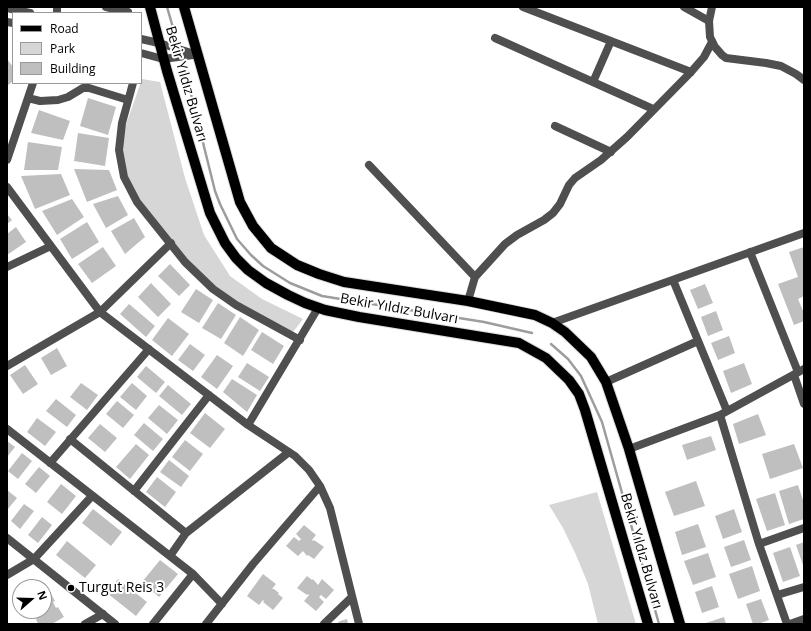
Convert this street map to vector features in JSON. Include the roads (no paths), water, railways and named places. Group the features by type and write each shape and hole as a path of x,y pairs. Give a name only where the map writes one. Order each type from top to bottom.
{"main road":[{"name":"Bekir Yıldız Bulvarı","path":"150,7 163,59 208,208 225,243 240,262 257,277 288,295 318,308 359,317 519,343 542,355 562,372 574,387 582,402 648,624"},
{"name":"Bekir Yıldız Bulvarı","path":"184,7 240,202 253,226 271,248 297,265 337,280 468,301 535,314 565,332 586,352 606,382 629,449 680,624"}],"street":[{"path":"106,7 127,11"},
{"path":"523,7 691,72"},
{"path":"684,7 709,21"},
{"path":"712,7 709,21 709,32 712,42 718,51 726,58 781,66 804,80"},
{"path":"7,8 25,12"},
{"path":"495,38 653,109"},
{"path":"142,39 198,55"},
{"path":"593,82 611,41"},
{"path":"468,301 475,277 511,239 537,225 548,217 557,208 575,178 611,152 691,72 704,57 712,42"},
{"path":"142,55 163,59 198,55"},
{"path":"7,160 34,84"},
{"path":"134,84 122,123 119,141 120,160 123,173 137,202 193,270 213,289 236,305 300,340"},
{"path":"28,98 40,101 58,100 87,88 128,100"},
{"path":"555,126 611,152"},
{"path":"369,165 475,277"},
{"path":"7,187 100,312 248,426 289,452 309,470 320,486 330,508 359,624"},
{"path":"552,323 804,233"},
{"path":"7,366 100,312 171,243"},
{"path":"7,268 51,246"},
{"path":"750,252 799,372 804,404"},
{"path":"673,280 698,341 724,413 759,544 777,595 789,624 804,619"},
{"path":"248,426 318,308"},
{"path":"606,382 698,341"},
{"path":"50,463 149,350"},
{"path":"629,449 724,413 799,372"},
{"path":"134,491 209,396"},
{"path":"7,429 193,574 222,604"},
{"path":"70,439 186,533"},
{"path":"170,556 186,533 289,452"},
{"path":"206,624 252,564 320,486"},
{"path":"7,575 34,559 92,496"},
{"path":"759,544 804,528"},
{"path":"7,538 115,624"},
{"path":"153,624 193,574"},
{"path":"777,595 804,587"},
{"path":"324,624 352,597"},
{"path":"85,624 103,614"}],"waterway":[{"path":"167,7 174,31"},
{"path":"186,74 215,191 220,204 237,239 263,266 290,283 322,296 484,322 532,333"},
{"path":"551,344 568,359 581,376 602,422 659,624"}],"place":[{"name":"Turgut Reis 3","path":"71,588"}]}
